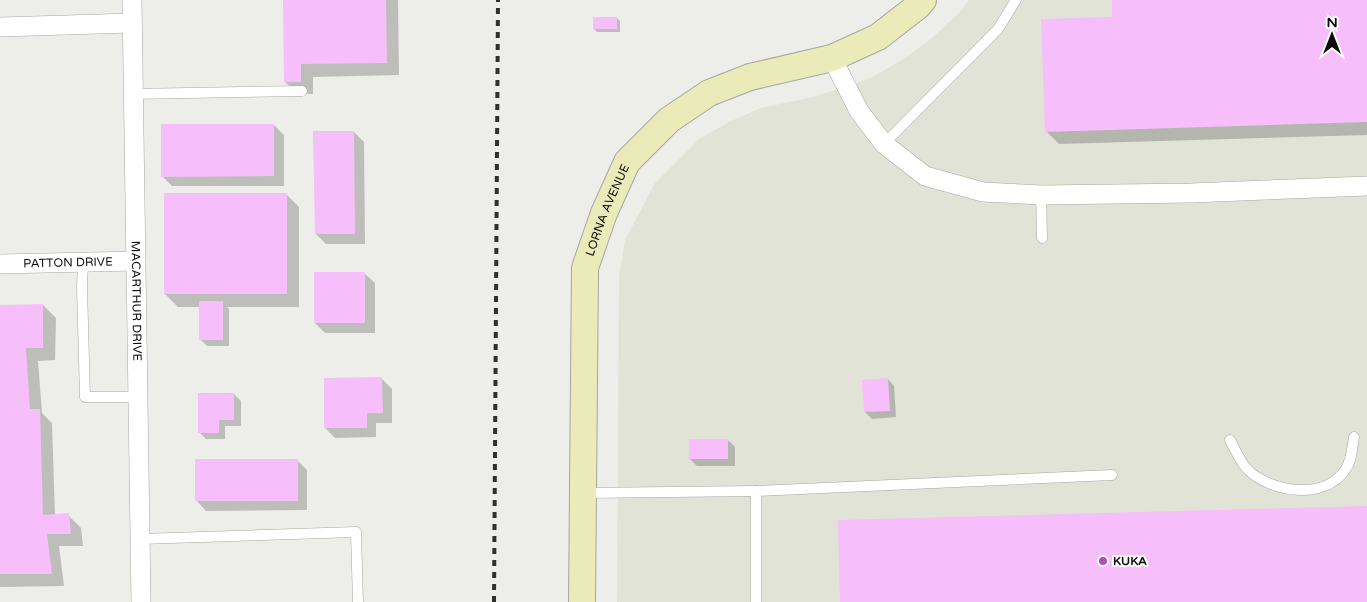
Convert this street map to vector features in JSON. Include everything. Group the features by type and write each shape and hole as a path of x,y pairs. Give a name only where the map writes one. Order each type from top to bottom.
{"street":[{"name":"MACARTHUR DRIVE","path":"132,0 141,602"},
{"name":"LORNA AVENUE","path":"582,602 585,268 604,213 627,162 669,120 709,93 750,77 832,58 878,37 923,0"},
{"path":"0,27 132,23"},
{"path":"832,58 859,111 884,144 925,176 983,192 1041,195 1192,193 1367,186"},
{"name":"PATTON DRIVE","path":"0,264 136,260"}],"lane":[{"path":"884,144 998,29 1016,0"},
{"path":"134,94 302,91"},
{"path":"1041,195 1042,238"},
{"path":"83,262 85,397 138,397"},
{"path":"1230,440 1246,468 1261,480 1291,490 1315,488 1333,482 1346,470 1351,456 1354,437"},
{"path":"583,493 756,491 1112,475"},
{"path":"756,491 756,602"},
{"path":"140,539 356,532 358,602"}],"shaded area":[{"path":"969,0 1367,0 1367,602 617,602 619,276 625,240 655,183 699,139 729,122 761,108 817,96 871,78 905,58 932,38 959,13"}],"building":[{"path":"283,0 386,0 387,63 301,64 301,82 284,82"},
{"path":"1112,0 1367,0 1367,122 1045,132 1041,19 1112,17"},
{"path":"593,17 617,17 617,29 593,29"},
{"path":"161,124 274,124 274,176 161,177"},
{"path":"313,131 354,131 355,234 315,234"},
{"path":"164,193 287,193 287,294 164,294"},
{"path":"314,272 365,272 365,323 314,323"},
{"path":"199,301 223,301 223,340 199,340"},
{"path":"43,304 43,348 26,348 30,409 40,409 43,515 69,513 71,534 47,534 52,574 0,574 0,305"},
{"path":"382,377 383,413 367,413 367,428 324,428 324,378"},
{"path":"888,378 890,411 864,412 862,380"},
{"path":"198,393 234,393 234,420 219,420 219,433 198,433"},
{"path":"689,439 728,439 728,459 689,459"},
{"path":"195,459 298,459 298,501 195,501"},
{"name":"KUKA","path":"1367,506 1367,602 840,602 838,520"}],"railway":[{"path":"494,602 498,0"}],"place":[{"name":"KUKA","path":"1103,561"}]}
